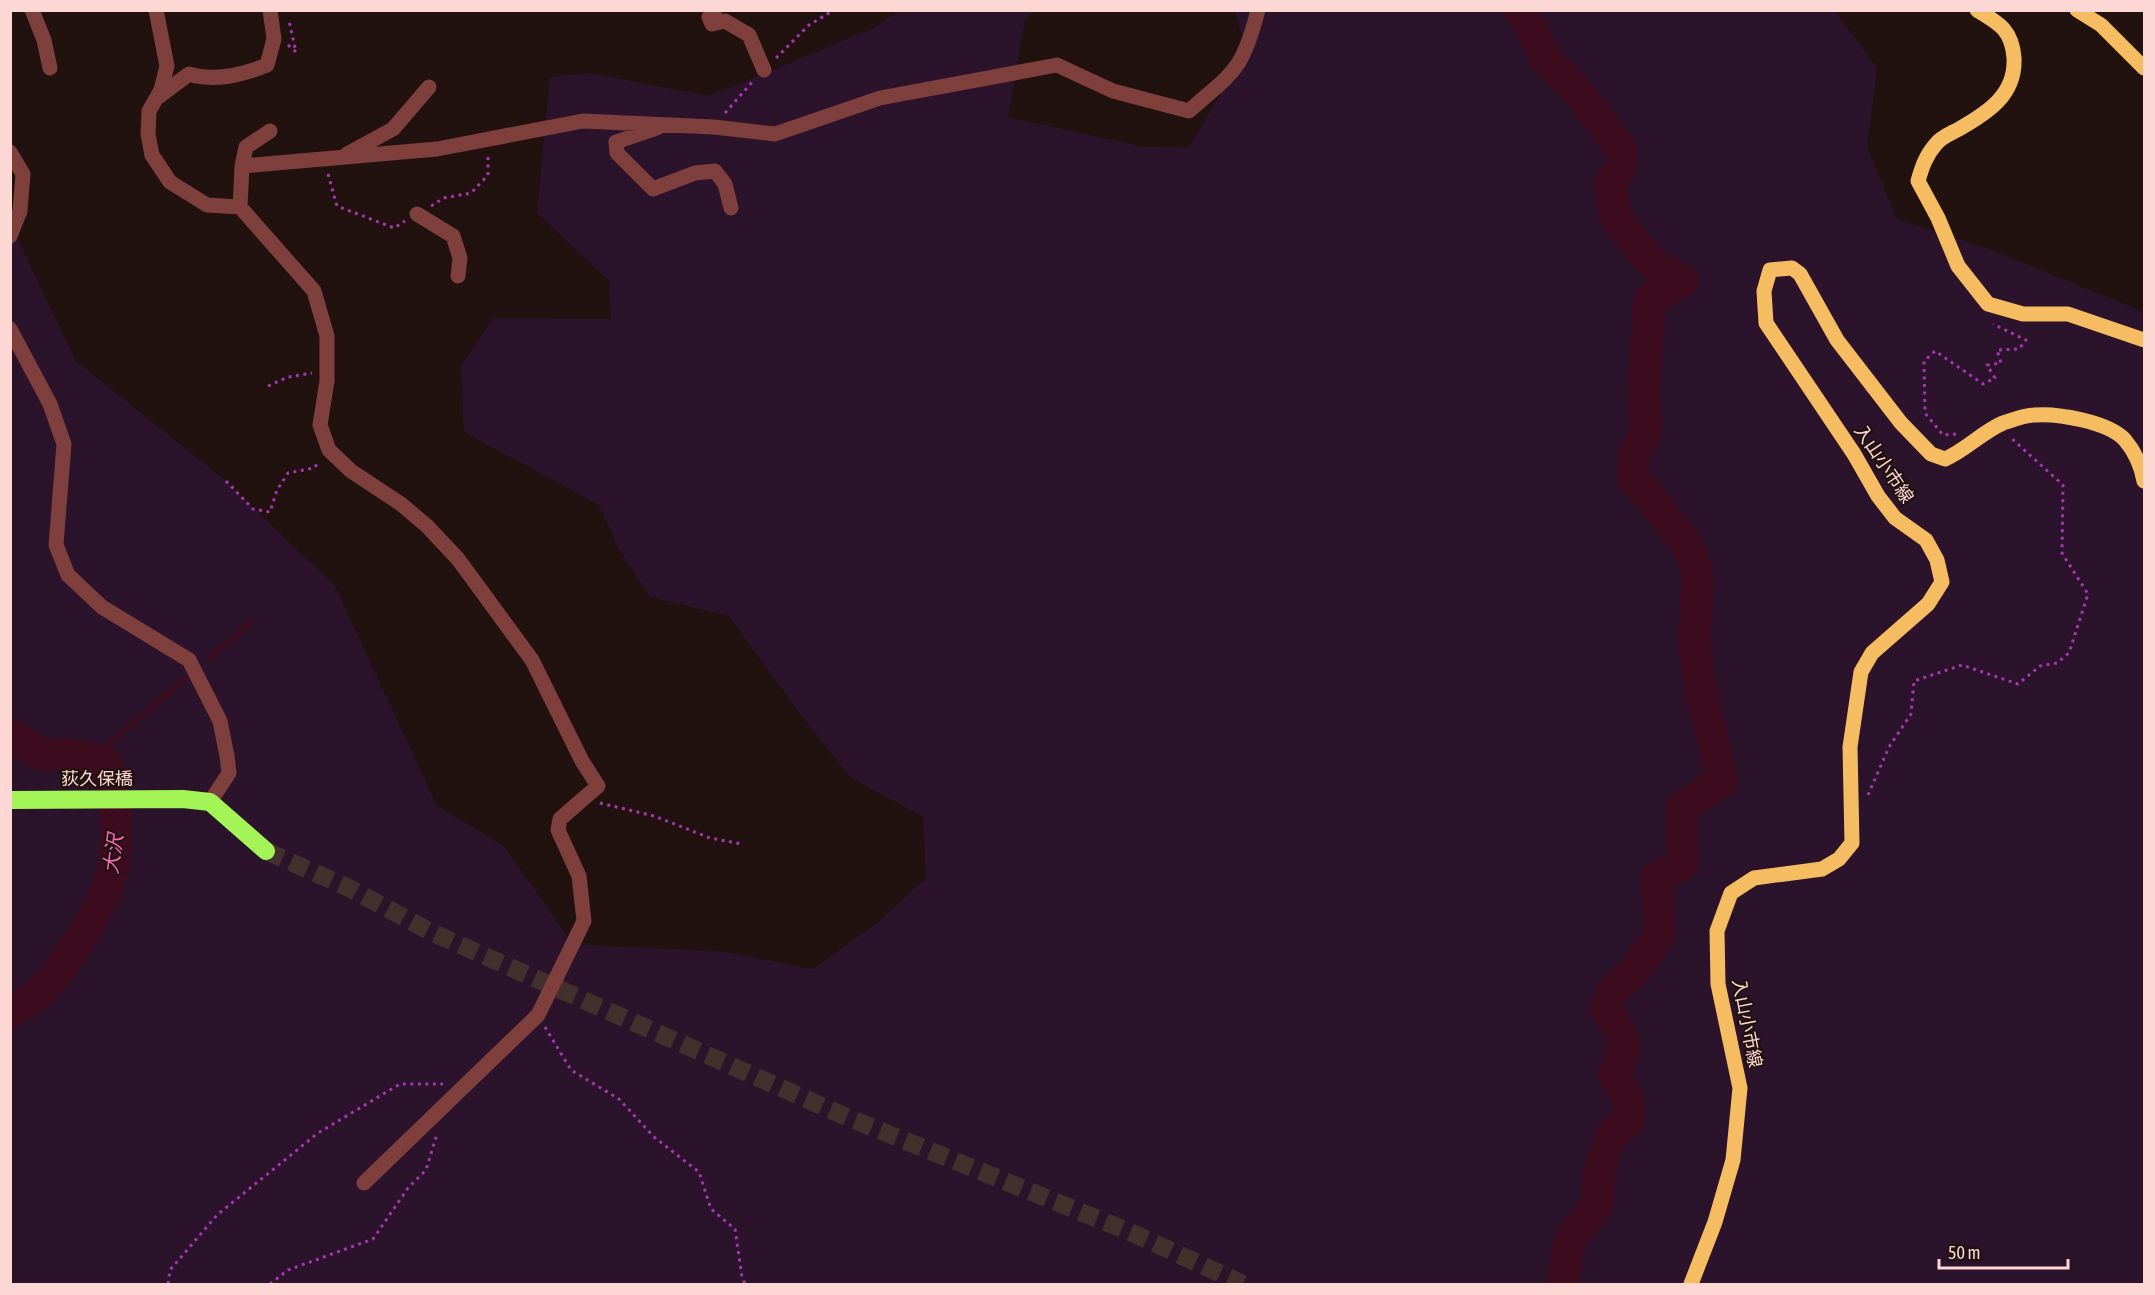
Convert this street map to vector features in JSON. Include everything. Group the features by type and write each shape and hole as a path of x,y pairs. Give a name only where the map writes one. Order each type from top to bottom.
{"highway":[{"name":"荻久保橋","path":"10,800 183,799 210,802"},
{"path":"210,802 266,851"}],"main road":[{"path":"1977,10 2001,24 2012,42 2014,60 2006,96 1976,119 1937,142 1925,159 1918,180 1938,218 1958,266 1988,304 2023,314 2068,314 2145,340"},
{"path":"2077,10 2101,25 2145,68"},
{"name":"入山小市線","path":"1691,1284 1715,1222 1733,1160 1740,1088 1718,984 1718,931 1731,893 1754,878 1822,868 1839,860 1852,843 1850,747 1861,672 1872,653 1928,604 1942,582 1937,560 1926,540 1896,518 1878,496 1854,454 1766,323 1764,291 1770,270 1792,268 1800,274 1837,340 1901,423 1931,454 1945,459 1962,452 2001,424 2032,414 2063,416 2108,428 2124,439 2141,462 2145,481"}],"street":[{"path":"32,10 45,40 50,68"},
{"path":"156,10 167,66 161,90 149,111 148,134 152,155 170,182 207,205 240,207"},
{"path":"156,98 189,74 205,79 248,73 267,65 274,39 270,10"},
{"path":"715,10 709,17 712,24 725,21 749,35 764,70"},
{"path":"242,166 436,149 583,121 775,134 880,98 1057,65 1113,92 1189,111 1236,70 1244,58 1258,10"},
{"path":"343,156 393,129 429,87"},
{"path":"665,125 616,142 617,153 653,189 695,173 715,171 725,184 731,208"},
{"path":"270,131 246,147 242,166 240,207 314,291 327,336 326,391 320,425 328,450 351,471 401,504 427,526 458,559 532,660 582,761 598,786 560,819 558,830 579,876 584,921 538,1015 364,1183"},
{"path":"10,152 23,174 20,210 10,236"},
{"path":"417,214 453,236 460,258 458,276"},
{"path":"10,329 50,404 64,444 56,545 68,575 102,607 189,660 220,721 227,756 229,773 210,802"}],"path":[{"path":"343,156 328,173 337,206 394,228 444,198 471,193 488,175 486,140"},
{"path":"1961,433 1943,435 1925,413 1924,361 1935,351 1983,384 1995,378 1987,365 2001,363 1997,350 2019,349 2026,340 1987,321 1988,304"},
{"path":"268,386 288,377 316,372 326,391"},
{"path":"1852,815 1864,804 1889,747 1911,714 1914,681 1962,665 2018,684 2040,666 2057,663 2069,653 2088,594 2062,553 2063,485 2030,457 2001,424"},
{"path":"226,481 253,509 270,512 277,490 288,473 314,468 328,450"},
{"path":"584,800 654,816 710,838 742,844"},
{"path":"538,1015 571,1070 619,1099 654,1137 699,1172 711,1209 735,1229 742,1278 745,1284"},
{"path":"168,1284 170,1270 217,1215 318,1133 400,1084 466,1085"},
{"path":"270,1284 288,1270 374,1239 408,1188 426,1170 436,1137 435,1114"}],"shaded area":[{"path":"899,11 1034,11 1025,20 1008,117 1139,146 1188,148 1246,52 1235,11 1835,11 1877,68 1867,147 1897,219 1992,250 2144,312 2144,1284 11,1284 10,194 13,230 76,361 226,481 335,586 437,806 504,846 573,944 726,952 813,969 878,922 926,878 923,817 850,777 800,714 729,616 650,597 619,549 599,505 464,432 461,366 493,318 611,319 609,281 537,213 550,77 589,73 709,96 874,28"}],"waterway":[{"path":"1519,10 1533,30 1543,55 1580,94 1621,149 1622,167 1611,182 1615,218 1651,262 1683,281 1650,299 1644,389 1646,435 1634,454 1633,480 1676,530 1694,560 1697,580 1696,660 1722,781 1682,808 1683,864 1656,878 1661,932 1635,971 1613,991 1605,1009 1617,1026 1623,1040 1623,1055 1614,1074 1629,1101 1628,1121 1611,1136 1600,1169 1597,1205 1569,1241 1563,1284"},
{"path":"209,659 251,622"},
{"path":"92,759 185,679"},
{"name":"大沢","path":"10,734 42,755 70,754 106,763 114,800 117,838 110,879 84,934 48,983 31,999 10,1012"}],"tunnel":[{"path":"266,851 347,887 431,932 842,1115 1130,1232 1243,1284"}]}
